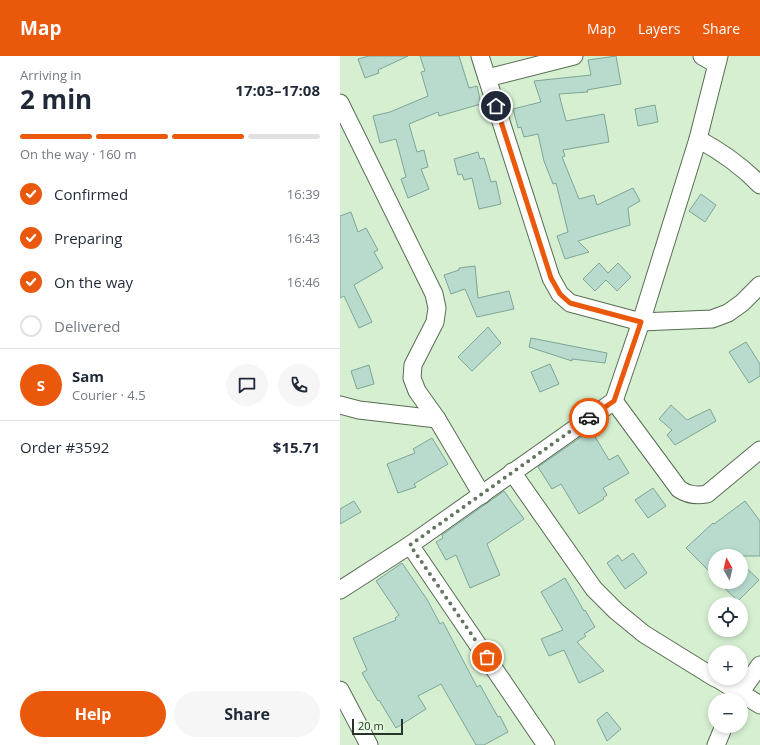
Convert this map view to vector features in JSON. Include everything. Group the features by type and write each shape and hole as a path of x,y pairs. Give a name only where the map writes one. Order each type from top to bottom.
{"street":[{"path":"480,56 551,278 560,294 570,303 641,322 712,318 728,313 742,303 760,285"},
{"path":"486,78 574,56"},
{"path":"340,590 410,545 614,401 641,322 698,139 712,59"},
{"path":"340,104 434,294 437,308 435,322 413,365 412,378 417,391 437,419 482,495"},
{"path":"698,139 724,154 746,170 760,185"},
{"path":"614,401 679,489 687,494 698,496 707,494 760,450"},
{"path":"340,405 359,410 437,419"},
{"path":"512,472 594,588 616,611 644,634 708,674"},
{"path":"410,545 546,745"},
{"path":"740,693 760,665"},
{"path":"724,685 734,693"},
{"path":"340,690 369,745"},
{"path":"748,700 760,705"},
{"path":"716,745 721,733"}],"building":[{"path":"369,56 408,56 378,70 379,73 365,78 358,59"},
{"path":"420,56 459,56 469,88 477,86 481,104 439,116 438,112 409,124 417,152 424,150 428,167 421,169 429,189 408,198 401,179 406,177 396,139 380,143 373,116 390,112 428,96 421,72 425,71"},
{"path":"616,56 621,84 587,90 588,92 559,94 566,121 604,114 609,142 563,150 565,156 562,157 579,199 594,195 597,205 633,188 640,201 628,208 630,225 578,241 589,252 565,259 557,236 568,232 556,183 553,184 544,161 538,134 524,137 521,127 518,128 513,109 541,102 534,81 591,75 588,60"},
{"path":"655,105 658,122 638,126 635,109"},
{"path":"478,152 480,159 484,158 491,182 496,181 501,204 479,209 472,178 464,180 462,174 458,175 454,159"},
{"path":"701,194 716,205 705,222 689,211"},
{"path":"351,212 358,232 366,228 378,250 374,252 383,268 354,285 372,322 359,328 344,296 340,298 340,216"},
{"path":"599,263 608,273 618,263 631,277 617,291 606,280 595,291 583,279"},
{"path":"475,266 478,298 509,291 514,309 477,317 465,289 451,294 444,275 459,270 459,268"},
{"path":"488,327 501,343 472,371 458,357"},
{"path":"531,338 607,353 605,363 572,359 572,361 529,347"},
{"path":"746,342 760,364 760,376 749,383 729,352"},
{"path":"550,364 559,384 540,392 531,372"},
{"path":"369,365 374,384 357,389 351,371"},
{"path":"671,405 687,420 710,409 716,421 675,445 667,435 672,430 659,419"},
{"path":"591,430 609,460 618,455 629,473 603,488 607,495 603,498 604,499 579,514 561,484 552,489 538,467"},
{"path":"432,438 448,464 414,484 416,487 398,493 387,464 415,453 413,449"},
{"path":"653,488 666,506 648,518 635,500"},
{"path":"504,491 524,519 487,544 500,575 470,588 456,555 446,560 436,542 443,538 442,535"},
{"path":"354,501 361,512 340,524 340,509"},
{"path":"745,501 760,521 760,556 748,556 748,549 708,549 708,570 686,548 713,523 714,524"},
{"path":"633,553 647,573 625,589 607,563 618,555 622,561"},
{"path":"402,563 428,601 440,624 443,622 477,687 480,685 498,717 500,716 508,732 484,745 476,745 441,684 418,696 426,709 396,728 362,673 367,670 353,638 396,620 395,618 399,615 376,581"},
{"path":"748,570 759,580 742,597 734,597 725,589 748,589"},
{"path":"565,578 595,627 584,634 586,636 577,642 604,671 579,683 564,650 549,656 541,639 563,630 541,592"},
{"path":"607,712 621,729 607,741 597,720"}],"way so far":[{"path":"487,657 410,545 589,418"}],"route":[{"path":"496,106 551,278 560,294 570,303 641,322 614,401 589,418"}]}
